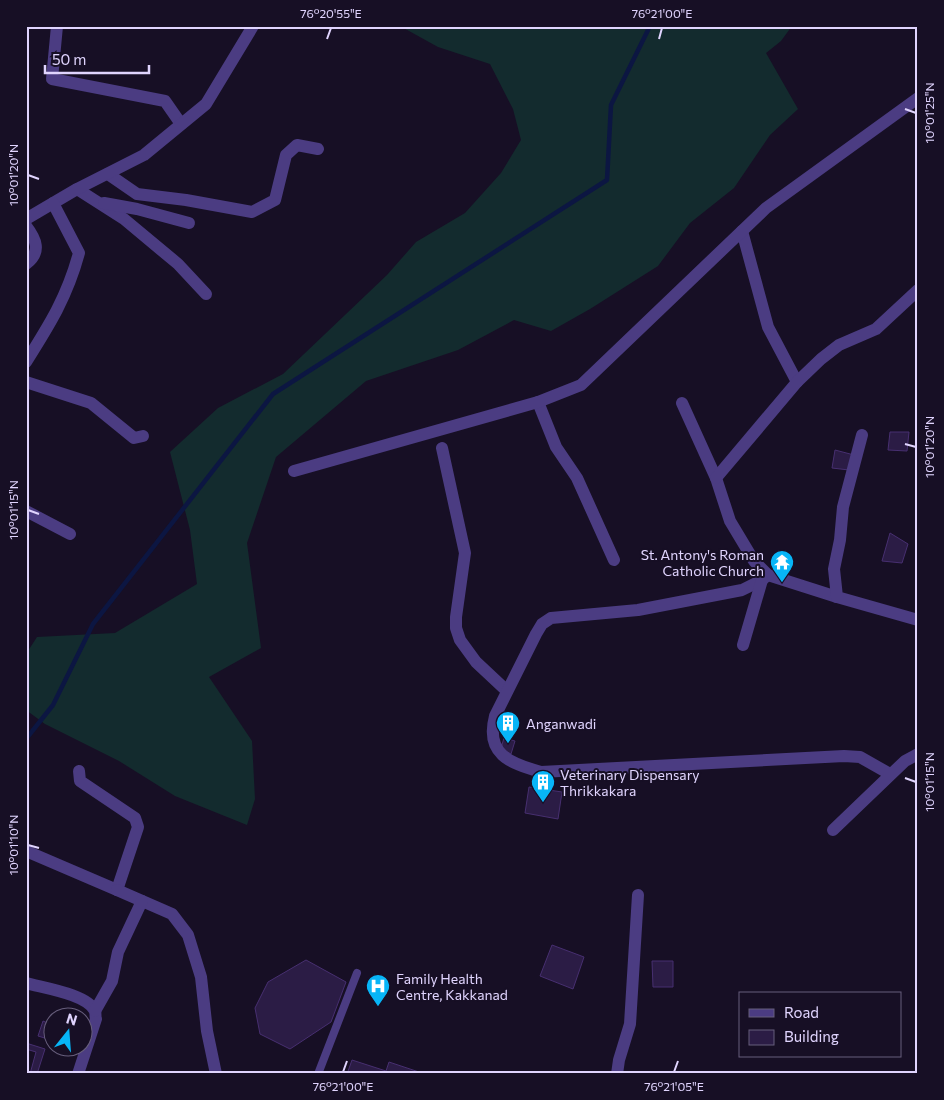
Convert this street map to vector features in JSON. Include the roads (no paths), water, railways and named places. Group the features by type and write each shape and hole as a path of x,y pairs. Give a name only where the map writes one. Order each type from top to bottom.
{"street":[{"path":"57,26 52,79 165,100 181,124"},
{"path":"26,219 77,189 144,155 206,104 253,26"},
{"path":"294,471 538,402 581,385 766,208 918,98"},
{"path":"108,174 137,194 186,200 252,212 275,200 286,155 297,144 318,149"},
{"path":"77,189 124,219 178,264 206,294"},
{"path":"97,201 137,209 189,223"},
{"path":"26,362 62,302 72,279 79,253 53,203"},
{"path":"26,226 34,238 36,250 31,261 26,264"},
{"path":"742,231 768,327 797,382"},
{"path":"716,478 797,382 821,359 840,346 876,329 918,290"},
{"path":"26,382 91,404 134,438 142,436"},
{"path":"538,402 556,447 577,478 614,560"},
{"path":"682,403 716,478 730,521 765,578 918,620"},
{"path":"837,597 834,569 840,540 843,507 862,435"},
{"path":"442,448 465,553 456,628 460,640 476,662 508,691"},
{"path":"26,511 70,534"},
{"path":"765,578 742,590 684,602 638,610 551,618 542,624 536,634 495,716 492,737 496,748 508,759 524,767 541,772 844,756 860,758 890,774"},
{"path":"743,645 765,578"},
{"path":"833,830 890,774 905,761 918,754"},
{"path":"79,771 80,781 135,818 138,827 117,890"},
{"path":"26,851 172,914 188,935 201,977 206,1031 216,1074"},
{"path":"617,1074 619,1060 630,1024 638,895"},
{"path":"78,1074 96,1019 95,1011 112,981 118,952 142,901"},
{"path":"26,983 75,996 84,1000 95,1011"}],"lane":[{"path":"318,1074 357,973"}],"waterway":[{"path":"26,739 53,705 93,624 273,394 607,180 611,105 650,26"}],"place":[{"name":"St. Antony's Roman Catholic Church","path":"782,583"},
{"name":"Anganwadi","path":"508,744"},
{"name":"Veterinary Dispensary Thrikkakara","path":"543,803"},
{"name":"Family Health Centre, Kakkanad","path":"378,1007"}]}
